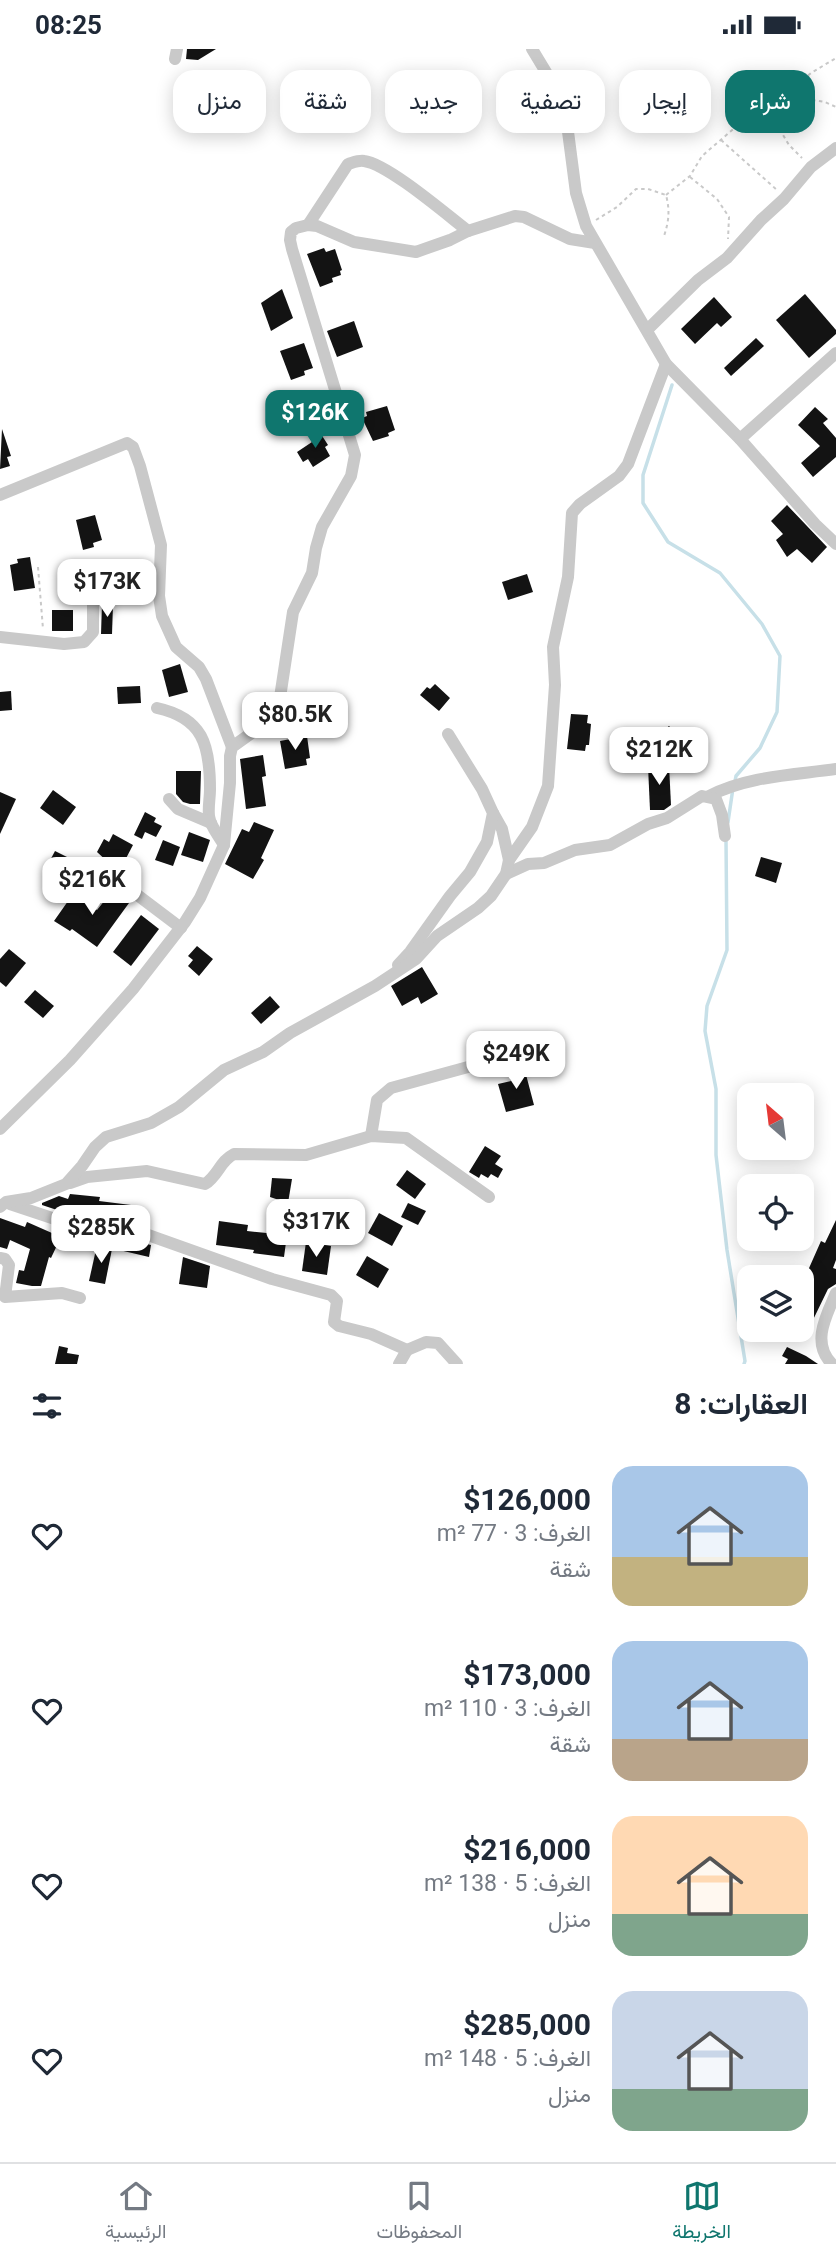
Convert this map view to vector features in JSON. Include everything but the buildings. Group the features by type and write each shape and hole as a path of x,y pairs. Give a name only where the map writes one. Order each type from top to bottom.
{"street":[{"path":"532,49 552,82 567,124 576,193 586,226 666,364 740,439 836,544"},
{"path":"647,330 698,280 727,258 811,167 836,148"},
{"path":"308,225 348,164 363,160 382,168 417,191 468,231"},
{"path":"232,747 263,725 279,704 293,612 312,573 322,527 354,469 355,455 290,240 291,232 308,225 317,226 354,242 416,252 515,216 524,217 570,240 595,243"},
{"path":"740,439 836,353"},
{"path":"66,1184 94,1147 106,1137 152,1123 179,1107 224,1070 263,1052 290,1033 416,959 437,936 484,903 506,874 509,860 532,827 548,786 555,685 553,647 568,577 572,513 580,504 619,476 628,464 666,364"},
{"path":"0,495 79,464 113,446 127,443 132,447 140,466 161,545 159,596 162,616 176,647 199,667 206,679 232,747 224,845 200,898 133,989 70,1060 0,1129"},
{"path":"0,637 73,644 87,640 94,628 93,600"},
{"path":"157,708 188,719 203,739 209,767 211,823 224,845"},
{"path":"448,734 482,789 502,829 509,860"},
{"path":"709,796 755,780 836,769"},
{"path":"506,874 528,864 544,863 575,850 610,845 648,824 667,818 702,796 716,799 725,836"},
{"path":"169,799 178,809 211,823"},
{"path":"386,978 410,952 470,872 487,842 492,813"},
{"path":"94,863 181,927"},
{"path":"371,1136 377,1100 391,1088 468,1067"},
{"path":"2,1203 32,1198 87,1177 148,1171 205,1184 212,1179 226,1158 234,1154 306,1155 371,1136 406,1138 489,1197"},
{"path":"2,1203 54,1219 134,1230 272,1279 331,1295 337,1301 334,1322 340,1326 371,1333 407,1350"},
{"path":"0,1258 5,1259 9,1265 5,1297 62,1293 80,1298"},
{"path":"832,1364 821,1342 823,1322 836,1293"},
{"path":"399,1364 407,1350 426,1342 438,1343 457,1364"}],"path":[{"path":"815,70 836,58"},
{"path":"815,100 836,107"},
{"path":"666,195 690,176 702,156 729,133"},
{"path":"782,133 789,145 811,167"},
{"path":"721,140 768,180 784,199"},
{"path":"690,176 717,199 729,217 727,258"},
{"path":"586,226 617,208 636,189 648,189 666,195"},
{"path":"664,236 669,224 666,195"},
{"path":"38,567 43,642"}],"waterway":[{"path":"672,385 643,475 643,503 668,542 720,573 762,624 780,656 777,712 760,748 736,776 735,781"},
{"path":"728,822 733,788"},
{"path":"726,840 727,950 707,1006 705,1031 716,1089 716,1155 744,1364"}]}
